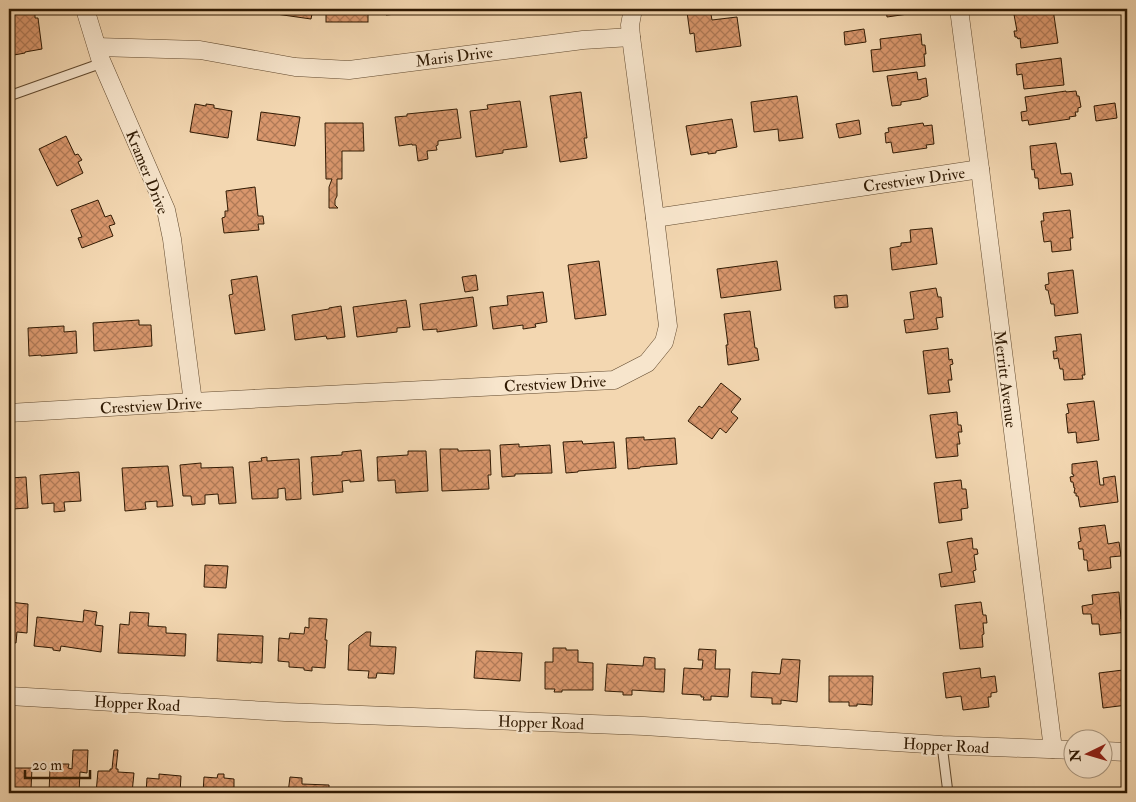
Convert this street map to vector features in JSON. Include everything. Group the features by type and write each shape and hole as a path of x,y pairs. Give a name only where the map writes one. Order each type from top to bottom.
{"street":[{"name":"Kramer Drive","path":"85,9 99,55 166,210 172,239 193,402"},
{"path":"633,9 630,25 631,37 656,218"},
{"name":"Merritt Avenue","path":"959,9 1053,749"},
{"name":"Maris Drive","path":"99,55 200,50 296,67 349,70 584,40 631,37"},
{"name":"Crestview Drive","path":"9,413 614,380 647,363 664,342 668,326 656,218 980,169"},
{"name":"Hopper Road","path":"9,696 285,712 644,726 942,745 1064,750"},
{"path":"1114,751 1127,752"}],"lane":[{"path":"9,96 99,55"},
{"path":"942,745 948,793"}],"building":[{"path":"9,9 35,9 35,18 38,18 42,49 11,54 12,58 9,58"},
{"path":"269,9 313,9 311,19 269,13"},
{"path":"326,9 368,9 368,22 326,22"},
{"path":"385,9 438,9 439,12 386,15"},
{"path":"710,9 712,20 737,17 741,46 696,52 694,33 690,34 687,12"},
{"path":"886,9 914,9 915,13 887,17"},
{"path":"1013,9 1053,9 1058,43 1021,48 1020,38 1015,37 1014,31 1017,31"},
{"path":"864,29 866,42 845,45 844,32"},
{"path":"921,34 922,45 925,45 925,66 873,72 871,50 881,49 880,39"},
{"path":"1061,58 1064,85 1024,89 1022,74 1017,75 1016,64"},
{"path":"917,72 918,80 926,78 928,96 892,106 887,76"},
{"path":"1076,91 1077,96 1079,96 1081,107 1078,108 1078,112 1075,112 1076,116 1069,117 1070,119 1029,125 1028,120 1022,121 1021,112 1027,111 1025,97"},
{"path":"581,92 587,138 584,138 587,158 560,162 550,96"},
{"path":"797,96 803,138 779,141 778,129 754,132 751,102"},
{"path":"520,101 527,147 503,150 503,153 476,157 470,111 488,109 487,105"},
{"path":"1115,103 1117,118 1096,121 1094,106"},
{"path":"195,104 214,105 214,108 232,111 228,138 190,132"},
{"path":"457,109 461,138 438,141 437,150 427,151 428,159 418,161 416,145 399,146 395,117"},
{"path":"261,112 300,117 295,146 257,140"},
{"path":"732,119 737,147 716,151 716,153 708,154 708,152 691,155 686,126"},
{"path":"859,120 861,134 839,138 836,124"},
{"path":"325,123 363,123 364,151 342,151 342,179 337,179 337,196 335,200 335,205 338,208 329,208 329,187 332,179 326,179"},
{"path":"923,123 924,126 932,125 934,144 926,145 927,148 893,153 891,142 886,143 885,133 889,132 888,128"},
{"path":"66,136 75,155 78,154 82,160 78,162 83,173 57,186 39,149"},
{"path":"1056,143 1061,174 1071,173 1073,185 1039,189 1038,178 1035,178 1034,169 1032,170 1030,146"},
{"path":"255,187 258,216 263,216 264,224 258,224 259,230 224,233 222,218 225,217 225,211 228,211 226,191"},
{"path":"98,200 105,217 111,215 115,224 109,226 113,236 82,248 78,238 82,237 71,210"},
{"path":"1070,210 1073,238 1070,238 1071,250 1052,252 1051,241 1044,242 1041,221 1044,221 1043,213"},
{"path":"932,228 937,264 892,270 890,248 901,246 901,243 911,242 910,230"},
{"path":"599,261 606,315 575,319 568,265"},
{"path":"777,261 781,290 721,298 717,269"},
{"path":"1073,270 1078,313 1055,316 1054,304 1051,304 1045,285 1049,284 1048,273"},
{"path":"476,275 478,290 465,292 462,277"},
{"path":"257,276 265,330 235,334 229,295 233,294 231,280"},
{"path":"936,288 938,297 941,297 943,317 936,318 938,329 906,333 904,320 914,319 910,292"},
{"path":"543,292 547,322 535,324 536,327 523,329 523,325 493,329 490,307 508,305 507,296"},
{"path":"847,295 848,307 835,308 834,296"},
{"path":"473,297 477,326 437,332 437,329 423,330 420,304"},
{"path":"406,300 410,327 397,328 397,332 357,337 353,307"},
{"path":"341,306 345,337 327,339 326,336 295,340 292,315"},
{"path":"750,311 755,348 757,348 759,360 728,365 726,345 728,345 724,314"},
{"path":"139,320 139,325 151,325 152,346 94,351 93,323"},
{"path":"64,326 64,332 76,331 77,353 29,356 28,328"},
{"path":"1081,334 1085,375 1082,375 1083,379 1064,380 1063,369 1060,369 1058,358 1054,359 1053,351 1057,351 1055,337"},
{"path":"948,348 949,360 952,359 953,364 950,365 952,380 948,380 950,392 928,394 923,351"},
{"path":"721,383 741,399 731,412 738,418 726,433 720,428 712,439 688,421 699,406 702,408"},
{"path":"1094,401 1099,440 1077,443 1076,432 1068,433 1066,414 1069,413 1067,404"},
{"path":"957,412 958,425 961,425 962,432 958,432 960,444 957,444 958,456 936,458 930,415"},
{"path":"644,437 644,440 675,438 677,464 628,469 626,438"},
{"path":"582,441 583,444 614,442 616,468 566,473 563,442"},
{"path":"519,444 519,447 550,445 552,473 515,474 515,476 502,477 500,445"},
{"path":"440,449 458,449 458,451 490,450 491,475 488,475 489,489 442,491"},
{"path":"361,450 364,481 342,481 343,492 313,495 311,457 342,455 342,452"},
{"path":"408,451 426,451 428,491 396,493 395,480 378,481 377,457 408,455"},
{"path":"267,457 267,461 299,459 301,499 286,500 285,488 278,489 278,498 252,499 249,462 262,461 261,458"},
{"path":"1097,461 1100,485 1104,485 1103,478 1115,476 1118,502 1080,507 1078,496 1074,493 1075,488 1070,477 1074,476 1072,474 1072,464"},
{"path":"201,463 201,468 233,467 236,503 219,504 218,494 205,495 205,504 192,505 191,496 183,496 180,465"},
{"path":"168,466 173,506 157,507 157,501 145,502 146,509 125,511 122,468"},
{"path":"79,472 81,501 64,502 65,511 54,512 54,503 42,504 40,475"},
{"path":"26,477 28,508 12,509 12,520 9,520 9,478"},
{"path":"961,480 962,489 966,489 968,508 961,509 962,520 939,523 934,483"},
{"path":"1105,525 1108,544 1119,542 1121,556 1110,557 1111,568 1088,571 1083,549 1079,549 1078,542 1081,541 1079,528"},
{"path":"972,538 973,549 977,549 978,554 974,555 976,570 973,571 975,582 941,587 939,574 952,572 947,542"},
{"path":"205,565 228,566 226,588 204,587"},
{"path":"1119,592 1121,619 1127,618 1127,632 1100,635 1099,624 1092,624 1091,614 1083,614 1082,606 1093,604 1092,595"},
{"path":"9,602 28,604 27,633 17,632 16,643 9,642"},
{"path":"981,602 983,615 986,615 987,623 983,623 983,647 960,649 955,605"},
{"path":"84,610 97,612 95,625 103,626 101,652 61,646 60,651 53,650 53,648 34,646 37,617 83,622"},
{"path":"130,612 149,613 148,626 166,627 166,633 186,634 185,656 118,653 120,624 129,625"},
{"path":"309,618 327,619 325,668 312,667 312,671 304,670 304,668 289,667 289,662 278,661 279,638 289,639 290,633 304,634 305,627 309,628"},
{"path":"366,632 371,632 370,646 396,647 394,674 377,673 376,678 368,678 369,671 348,670 349,645"},
{"path":"218,634 263,636 262,663 217,661"},
{"path":"553,648 578,650 578,662 593,663 593,690 562,690 562,692 554,692 555,689 545,689 545,662 553,662"},
{"path":"699,649 716,650 715,669 730,669 728,697 711,696 711,700 703,700 704,697 701,697 701,695 682,694 684,668 702,669 703,660 698,660"},
{"path":"476,651 522,653 520,681 474,678"},
{"path":"644,657 655,658 655,669 665,669 664,692 632,690 632,695 623,695 623,692 605,691 607,664 643,666"},
{"path":"782,659 800,660 797,702 781,700 781,704 772,704 772,698 751,697 752,672 780,674"},
{"path":"980,668 981,678 995,676 997,692 991,693 991,697 988,697 989,707 963,710 961,696 946,698 943,673"},
{"path":"1123,670 1127,705 1103,708 1099,673"},
{"path":"829,676 873,676 872,705 857,704 857,706 849,706 849,702 829,702"},
{"path":"73,750 88,750 87,773 80,772 79,793 49,793 50,768 59,768 60,764 69,764 68,768 72,769"},
{"path":"114,750 118,750 116,769 118,769 118,772 134,773 132,793 96,793 98,771 110,771 112,769"},
{"path":"9,768 32,768 31,789 19,788 19,792 9,791"},
{"path":"159,774 181,776 180,793 146,793 147,778 159,779"},
{"path":"218,774 224,774 224,778 234,779 234,788 245,788 245,793 203,793 204,777 217,778"},
{"path":"290,777 302,778 302,784 329,785 329,793 288,793"},
{"path":"627,788 639,789 638,793 627,793"}]}
